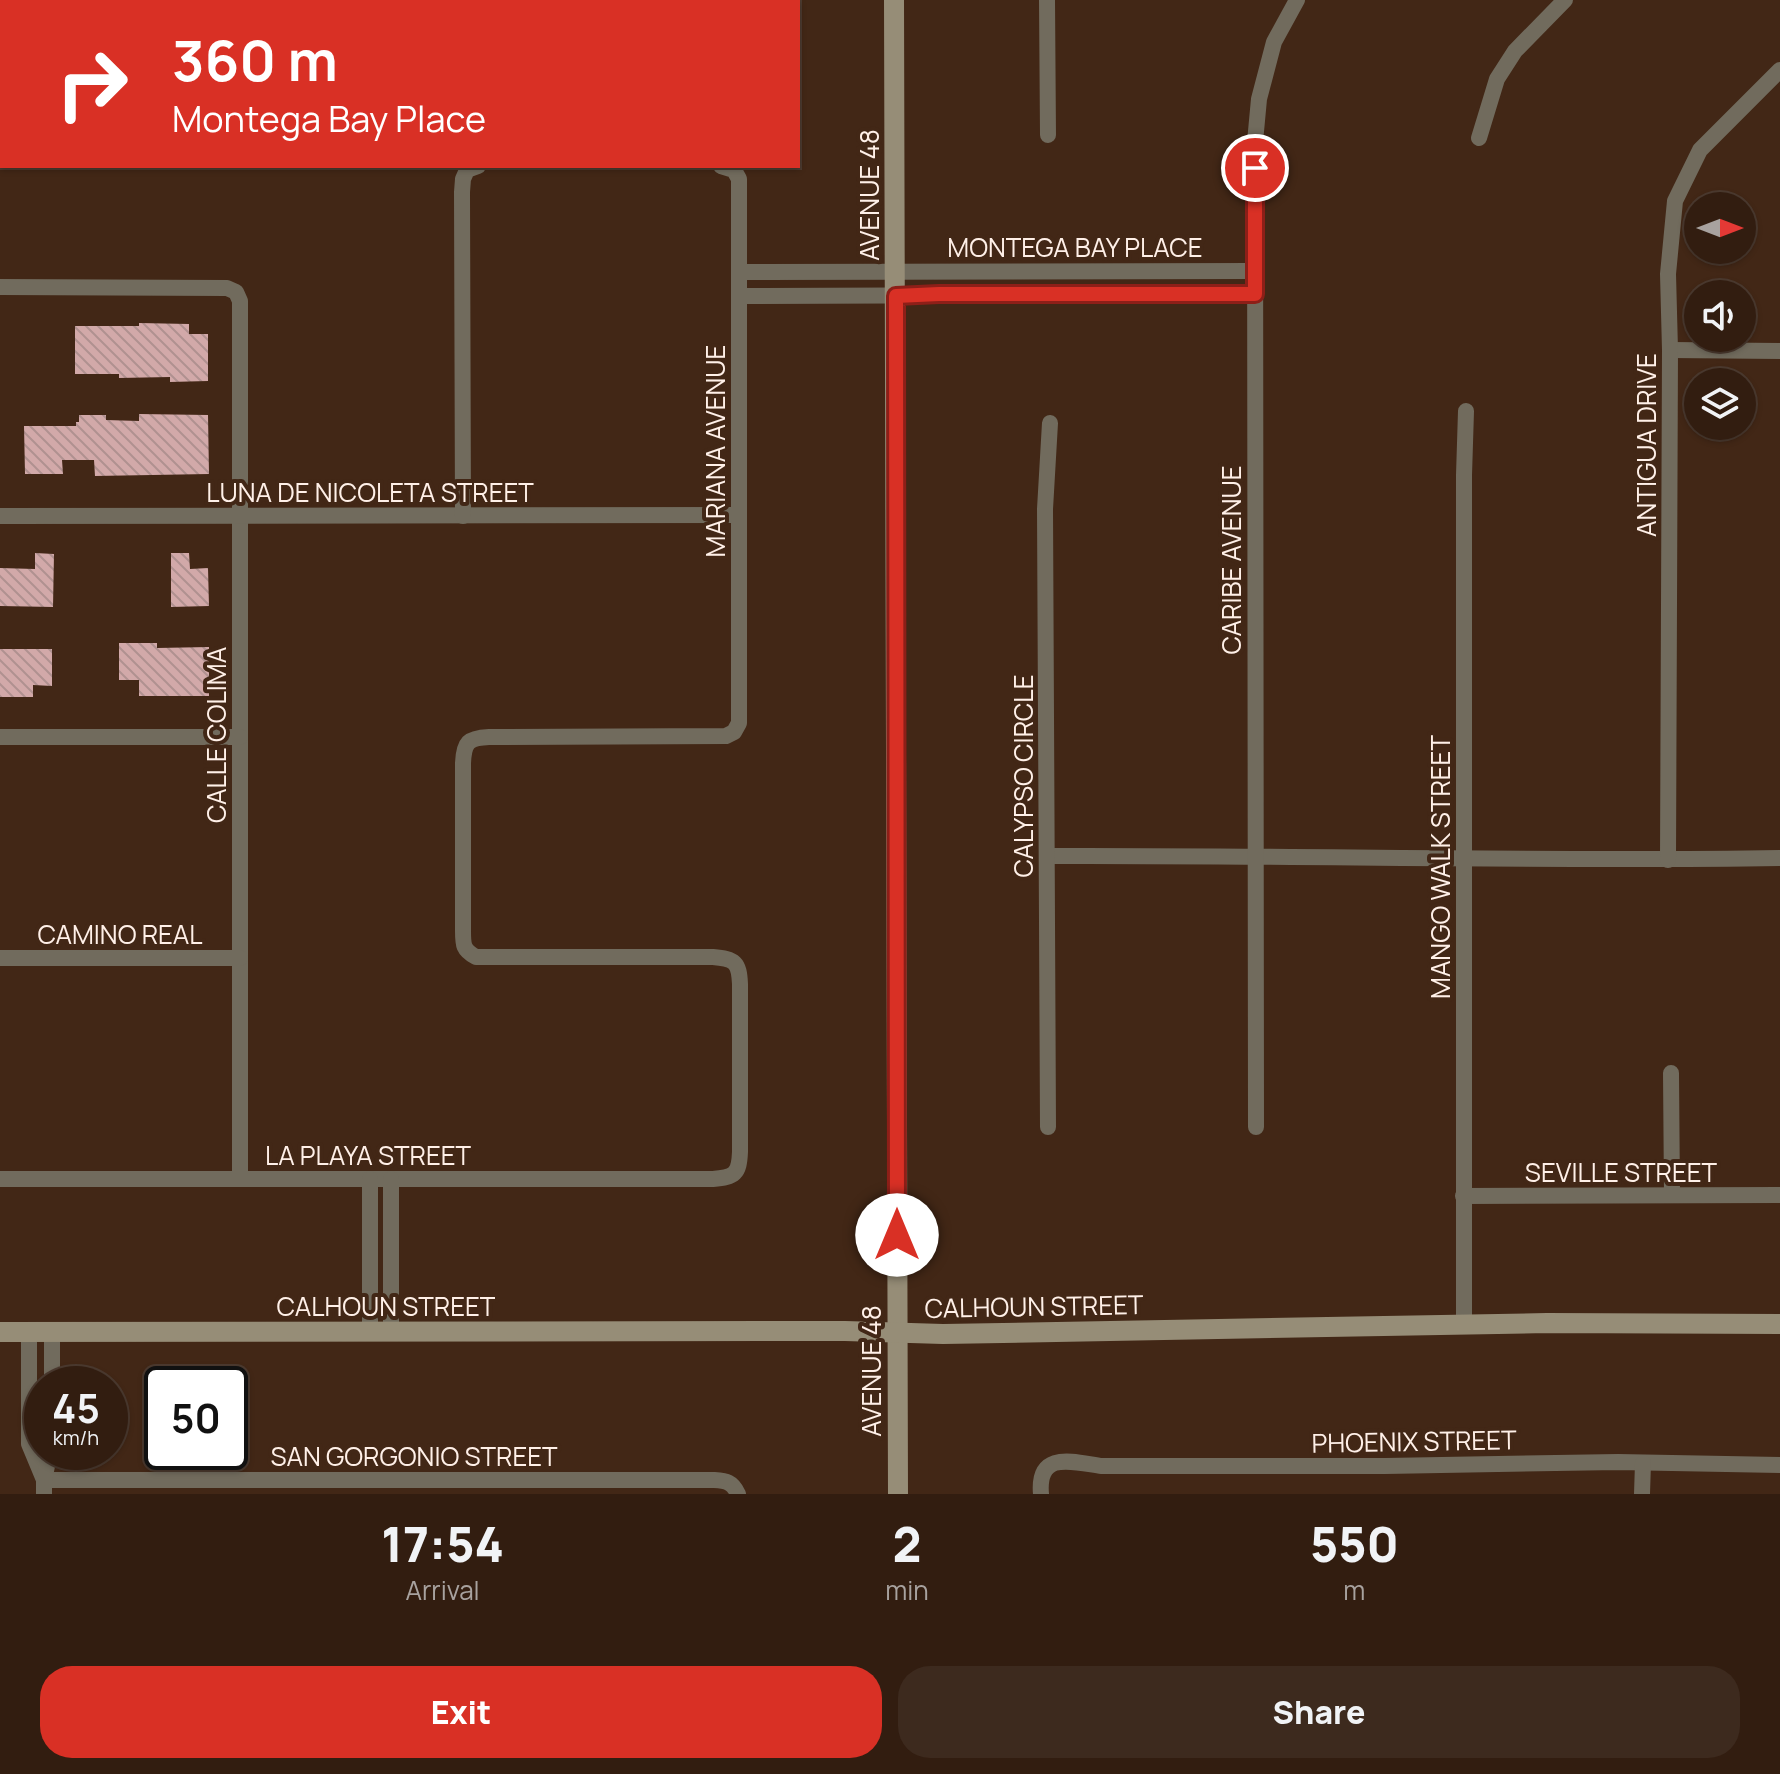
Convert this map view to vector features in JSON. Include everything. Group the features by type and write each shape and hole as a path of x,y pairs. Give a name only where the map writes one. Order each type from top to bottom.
{"street":[{"name":"AVENUE 48","path":"894,0 898,1494"},
{"path":"1047,0 1048,135"},
{"name":"CARIBE AVENUE","path":"1256,1127 1255,142 1259,99 1274,42 1297,0"},
{"path":"1479,138 1497,79 1515,51 1565,0"},
{"name":"ANTIGUA DRIVE","path":"1668,860 1668,274 1675,201 1700,150 1780,70"},
{"path":"463,516 462,192 463,179 472,168"},
{"name":"MARIANA AVENUE","path":"728,168 739,179 739,723 734,732 713,737 489,737 468,742 463,751 463,944 468,953 489,958 713,957 735,962 740,984 740,1152 735,1174"},
{"name":"MONTEGA BAY PLACE","path":"739,272 1255,271"},
{"name":"CALLE COLIMA","path":"0,287 214,287 236,292 240,301 240,1179"},
{"name":"MONTEGA BAY PLACE","path":"739,296 1255,294"},
{"path":"1670,350 1780,351"},
{"name":"MANGO WALK STREET","path":"1464,1324 1466,411"},
{"name":"CALYPSO CIRCLE","path":"1048,1127 1045,509 1050,423"},
{"name":"LUNA DE NICOLETA STREET","path":"0,516 739,515"},
{"path":"0,737 240,737"},
{"path":"1048,856 1780,858"},
{"name":"CAMINO REAL","path":"0,958 240,958"},
{"path":"1671,1073 1672,1195"},
{"name":"LA PLAYA STREET","path":"0,1179 713,1179 735,1174"},
{"path":"370,1179 370,1332"},
{"path":"391,1179 391,1332"},
{"name":"SEVILLE STREET","path":"1463,1196 1780,1195"},
{"name":"CALHOUN STREET","path":"0,1332 845,1331 943,1334 1547,1323 1780,1324"},
{"path":"29,1332 29,1444 44,1487"},
{"path":"52,1332 52,1366"},
{"name":"PHOENIX STREET","path":"1041,1494 1044,1471 1050,1464 1062,1460 1102,1466 1780,1465"},
{"path":"1642,1494 1643,1463"},
{"name":"SAN GORGONIO STREET","path":"44,1487 713,1480 726,1481 736,1490"}],"building":[{"path":"139,323 189,324 189,334 208,334 208,381 170,382 170,377 119,378 119,374 75,374 75,326 139,326"},
{"path":"139,414 208,415 209,474 95,476 94,460 62,460 63,474 25,474 24,426 76,426 79,415 106,415 106,420 139,421"},
{"path":"35,553 54,554 53,607 0,606 0,568 35,569"},
{"path":"171,553 189,553 190,569 208,568 209,606 171,607"},
{"path":"119,643 157,643 157,648 209,647 209,696 139,696 139,680 119,680"},
{"path":"0,649 52,649 52,686 33,685 33,697 0,697"}],"route":[{"path":"897,1235 896,296 1255,294 1255,168"}]}
